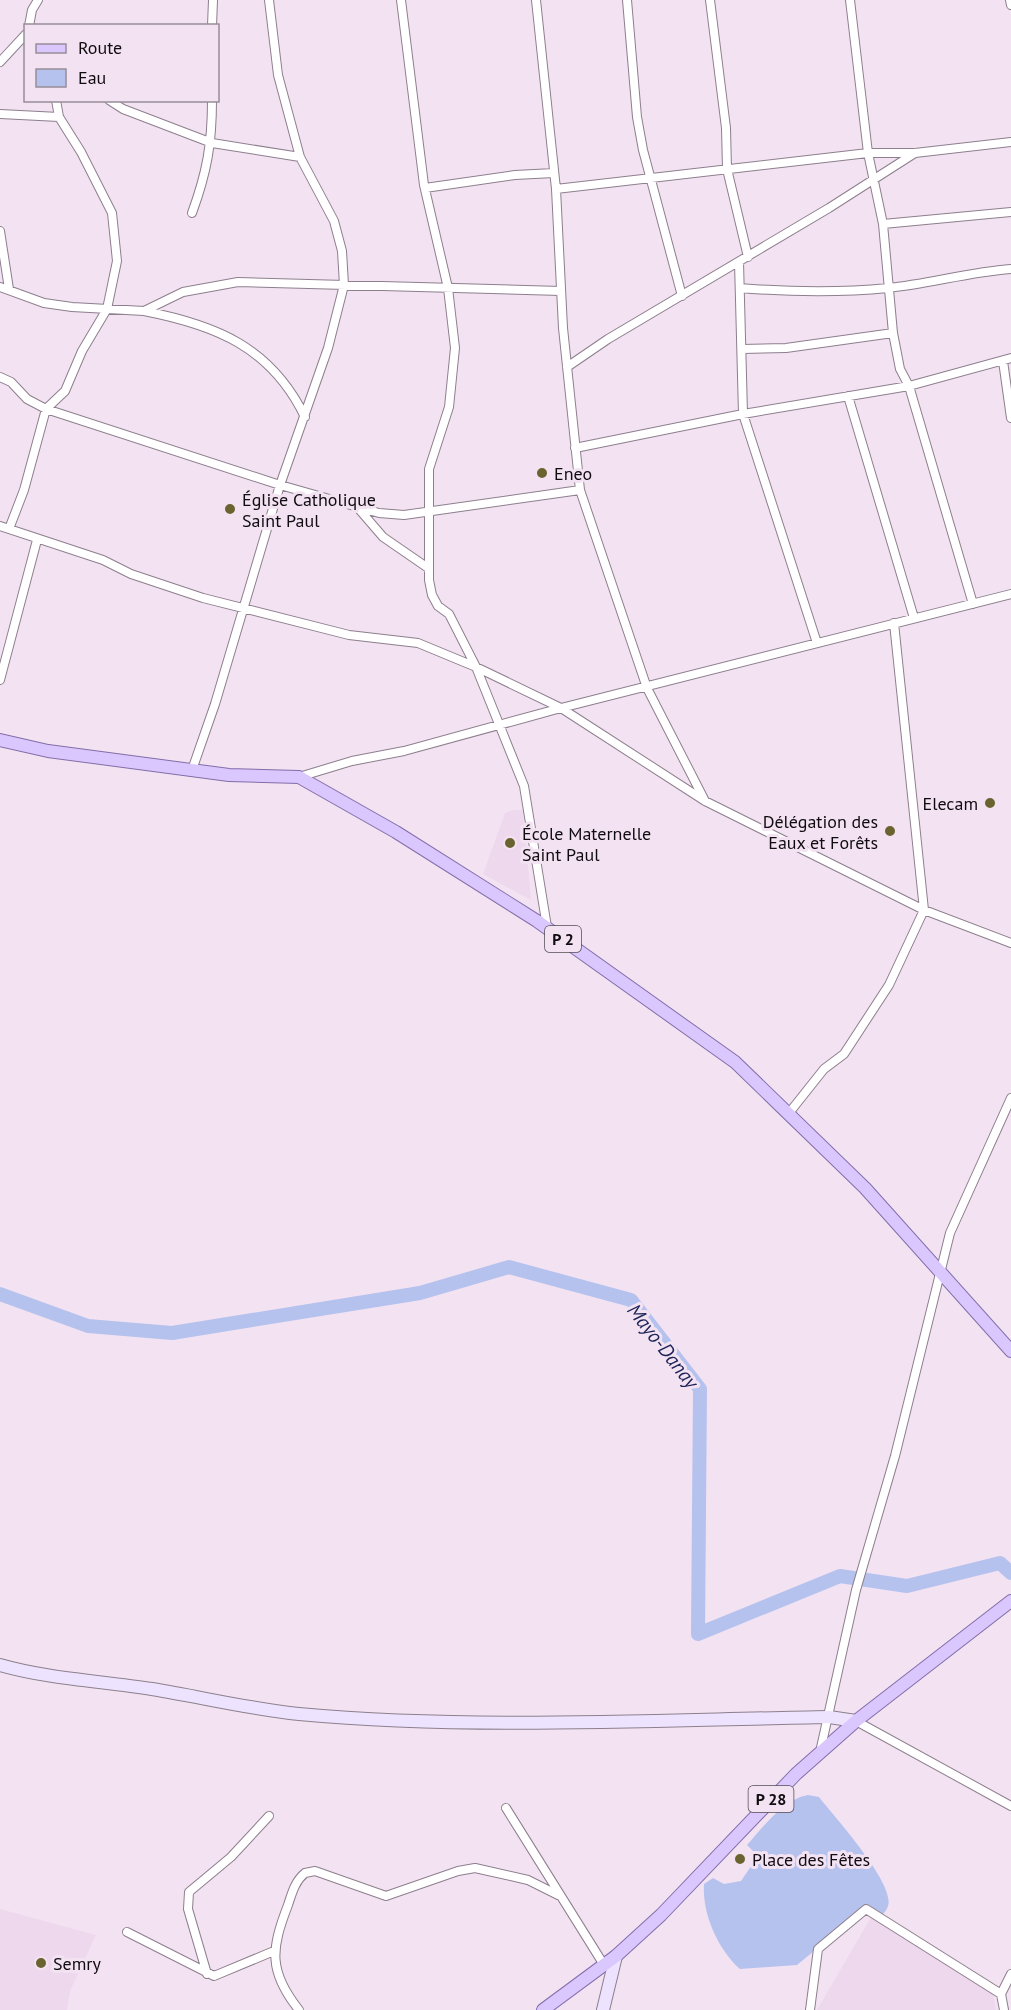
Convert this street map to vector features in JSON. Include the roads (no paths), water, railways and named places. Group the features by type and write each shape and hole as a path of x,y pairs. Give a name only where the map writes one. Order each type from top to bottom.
{"main road":[{"name":"P 2","path":"0,740 48,751 229,775 299,777 396,832 547,927 735,1062 866,1188 1011,1351"},
{"name":"P 28","path":"543,2010 616,1956 661,1915 796,1774 856,1721 1011,1601"},
{"path":"0,1665 24,1672 150,1689 257,1708 322,1715 567,1722 829,1717 856,1721"},
{"path":"603,2010 616,1956"}],"street":[{"path":"29,24 32,10 38,0"},
{"path":"212,24 213,0"},
{"path":"192,770 215,704 280,485 328,348 344,285 342,251 334,221 300,157 278,75 269,0"},
{"path":"401,0 425,188 448,288 455,348 453,386 441,437 429,469 428,568 432,595 438,606 449,614 476,667 524,786 547,927"},
{"path":"536,0 555,173 561,291 580,490 647,688 705,801"},
{"path":"627,0 637,117 682,296"},
{"path":"710,0 726,128 727,168 748,257"},
{"path":"850,0 868,153 883,224 893,333 900,369 909,386 973,604"},
{"path":"1010,0 1011,5"},
{"path":"32,10 36,24"},
{"path":"0,62 24,36"},
{"path":"56,102 59,117 81,152 112,213 117,261 107,309 82,351 65,392 46,409 24,490 4,527 37,540 103,560 175,589 242,608 349,636 418,643 476,667 561,708 705,801 924,910 1011,943"},
{"path":"113,102 123,109 212,143 300,157"},
{"path":"192,213 203,182 212,143 212,102"},
{"path":"0,114 59,117"},
{"path":"556,189 868,153 915,153 1011,142"},
{"path":"567,367 915,153"},
{"path":"425,188 515,175 555,173"},
{"path":"883,224 1011,212"},
{"path":"0,231 9,289"},
{"path":"739,262 743,414 818,643"},
{"path":"740,288 802,293 890,288 981,271 1011,269"},
{"path":"144,311 183,292 238,282 561,291"},
{"path":"0,287 44,303 144,311 189,320 251,351 278,373 305,417"},
{"path":"742,349 786,348 893,333"},
{"path":"575,447 743,414 909,386 1007,360 1011,418"},
{"path":"0,377 11,382 27,399 46,409 280,485 389,515 427,512 580,490"},
{"path":"848,396 914,618"},
{"path":"358,507 383,537 428,568"},
{"path":"0,680 37,540"},
{"path":"299,777 352,761 404,752 561,708 1011,594"},
{"path":"789,1113 824,1069 844,1054 890,985 924,910 894,623"},
{"path":"819,1755 856,1590 895,1456 939,1271 956,1217 1011,1098"},
{"path":"999,1124 1011,1112"},
{"path":"856,1721 1011,1806"},
{"path":"506,1808 558,1895 604,1965"},
{"path":"207,1974 188,1909 189,1892 231,1857 269,1816"},
{"path":"298,2010 280,1978 274,1951 279,1926 296,1883 300,1877 311,1871 386,1896 466,1868 475,1868 528,1880 558,1895"},
{"path":"810,2010 818,1950 866,1909 1000,1994"},
{"path":"127,1932 207,1974 221,1975 274,1951"},
{"path":"1004,2010 1000,1994 1011,1974"}],"water":[{"path":"808,1795 819,1797 862,1850 883,1882 888,1896 888,1906 880,1918 865,1909 797,1965 740,1969 725,1952 713,1930 706,1907 704,1884 713,1878 724,1884 741,1881 758,1856 747,1845 782,1808"}],"waterway":[{"name":"Mayo-Danay","path":"0,1294 88,1326 172,1333 420,1293 509,1267 631,1300 700,1389 698,1634 840,1576 907,1586 1000,1563 1011,1573"}],"place":[{"name":"Eneo","path":"542,473"},
{"name":"Église Catholique Saint Paul","path":"230,509"},
{"name":"Elecam","path":"990,803"},
{"name":"Délégation des Eaux et Forêts","path":"890,831"},
{"name":"École Maternelle Saint Paul","path":"510,843"},
{"name":"Place des Fêtes","path":"740,1859"},
{"name":"Semry","path":"41,1963"}]}
